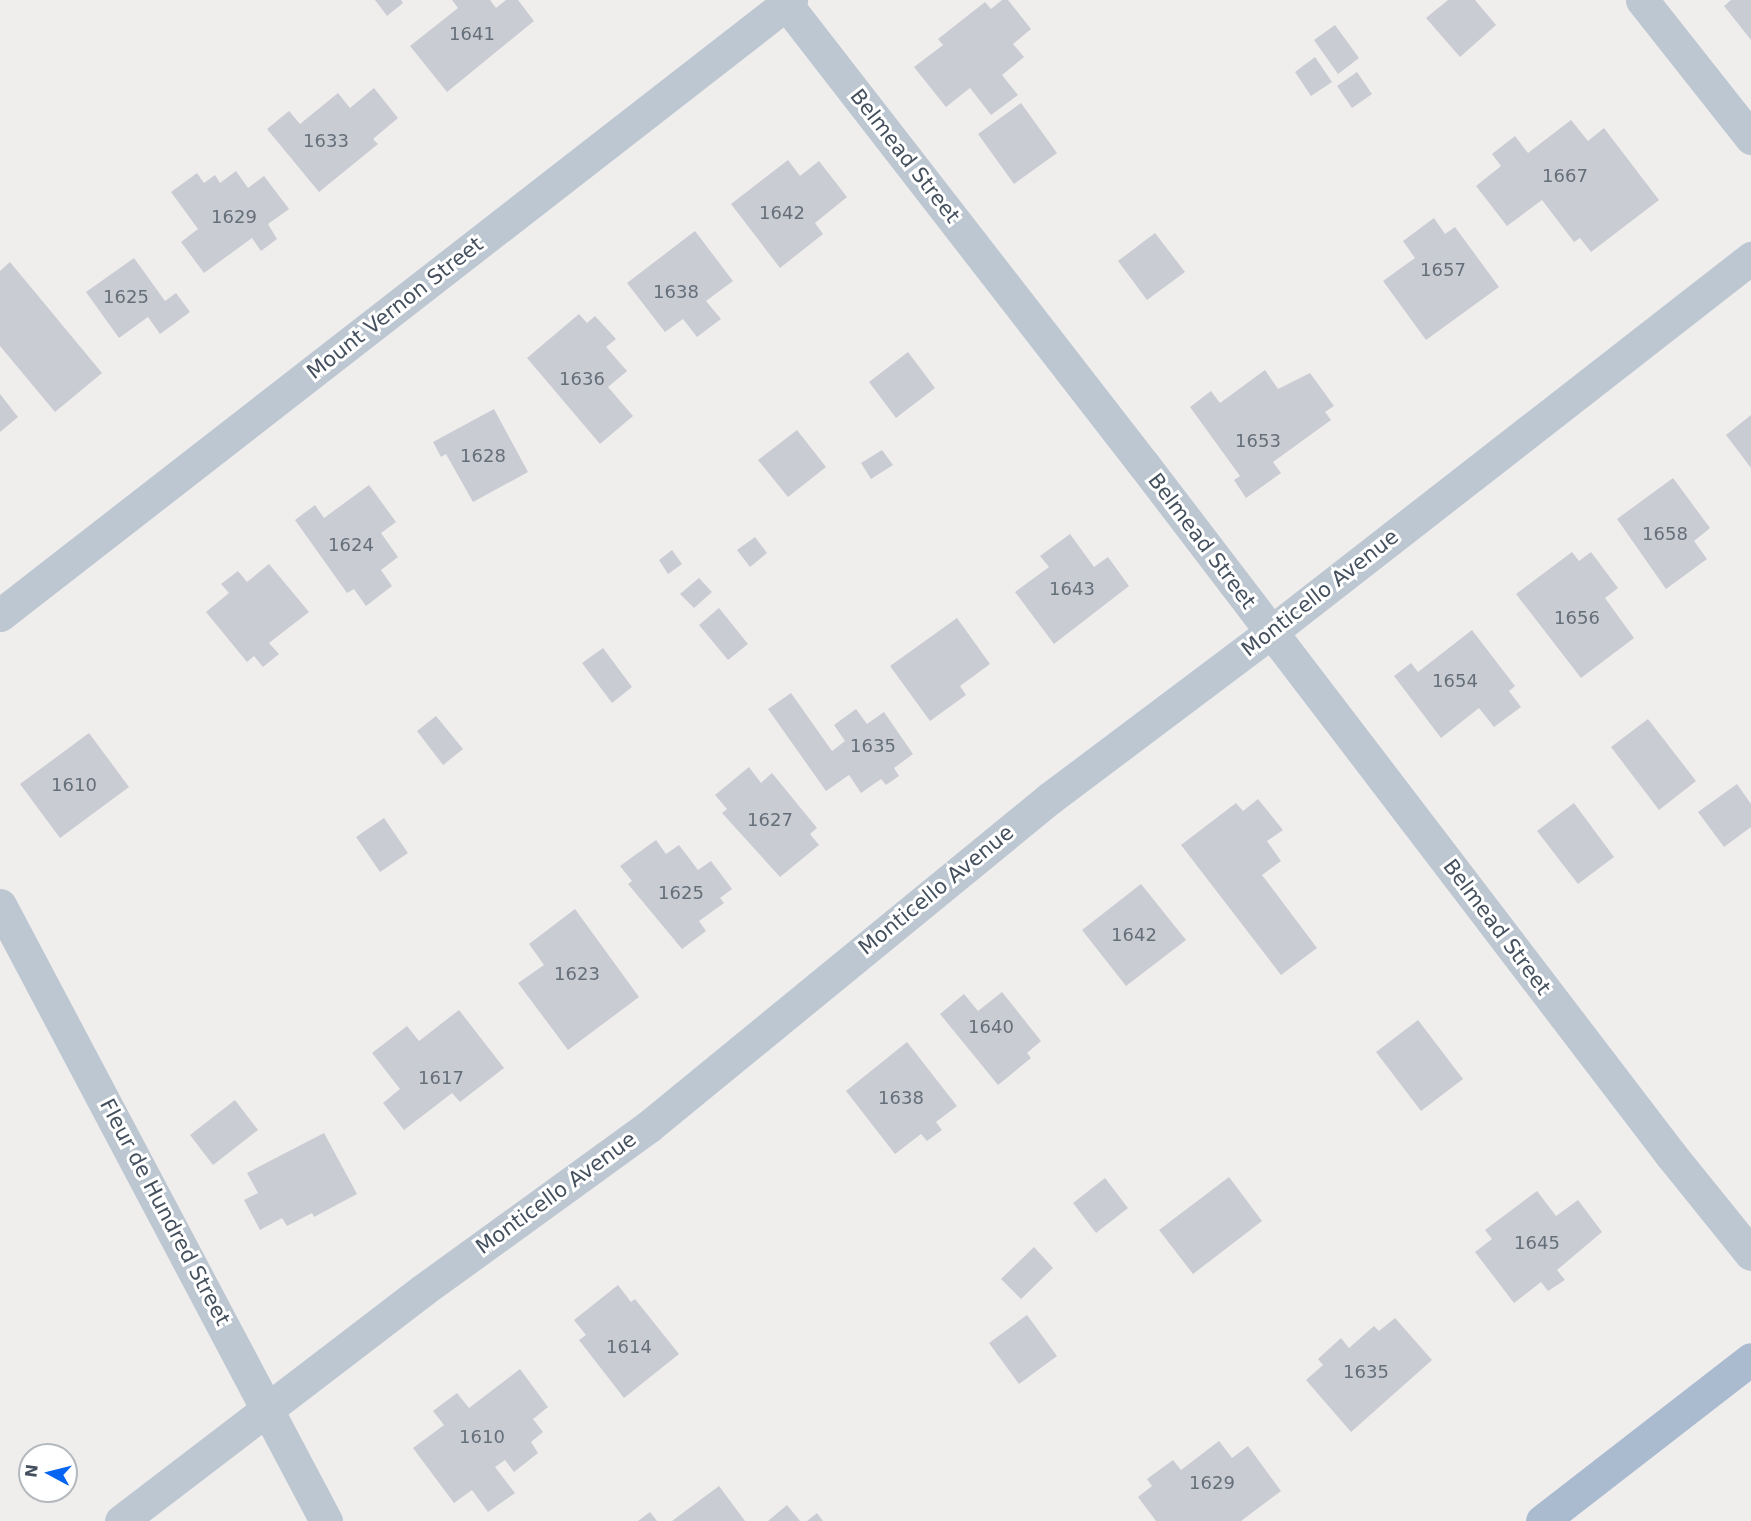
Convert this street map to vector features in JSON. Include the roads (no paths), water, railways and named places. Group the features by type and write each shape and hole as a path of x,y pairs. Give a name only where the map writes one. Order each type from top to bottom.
{"main road":[{"path":"1542,1521 1751,1359"}],"street":[{"path":"1642,0 1751,138"},
{"name":"Mount Vernon Street","path":"0,615 787,1"},
{"name":"Belmead Street","path":"787,1 1671,1155 1751,1254"},
{"name":"Monticello Avenue","path":"121,1521 267,1408 648,1127 1050,798 1271,632 1751,258"},
{"name":"Fleur de Hundred Street","path":"0,905 326,1521"}]}
